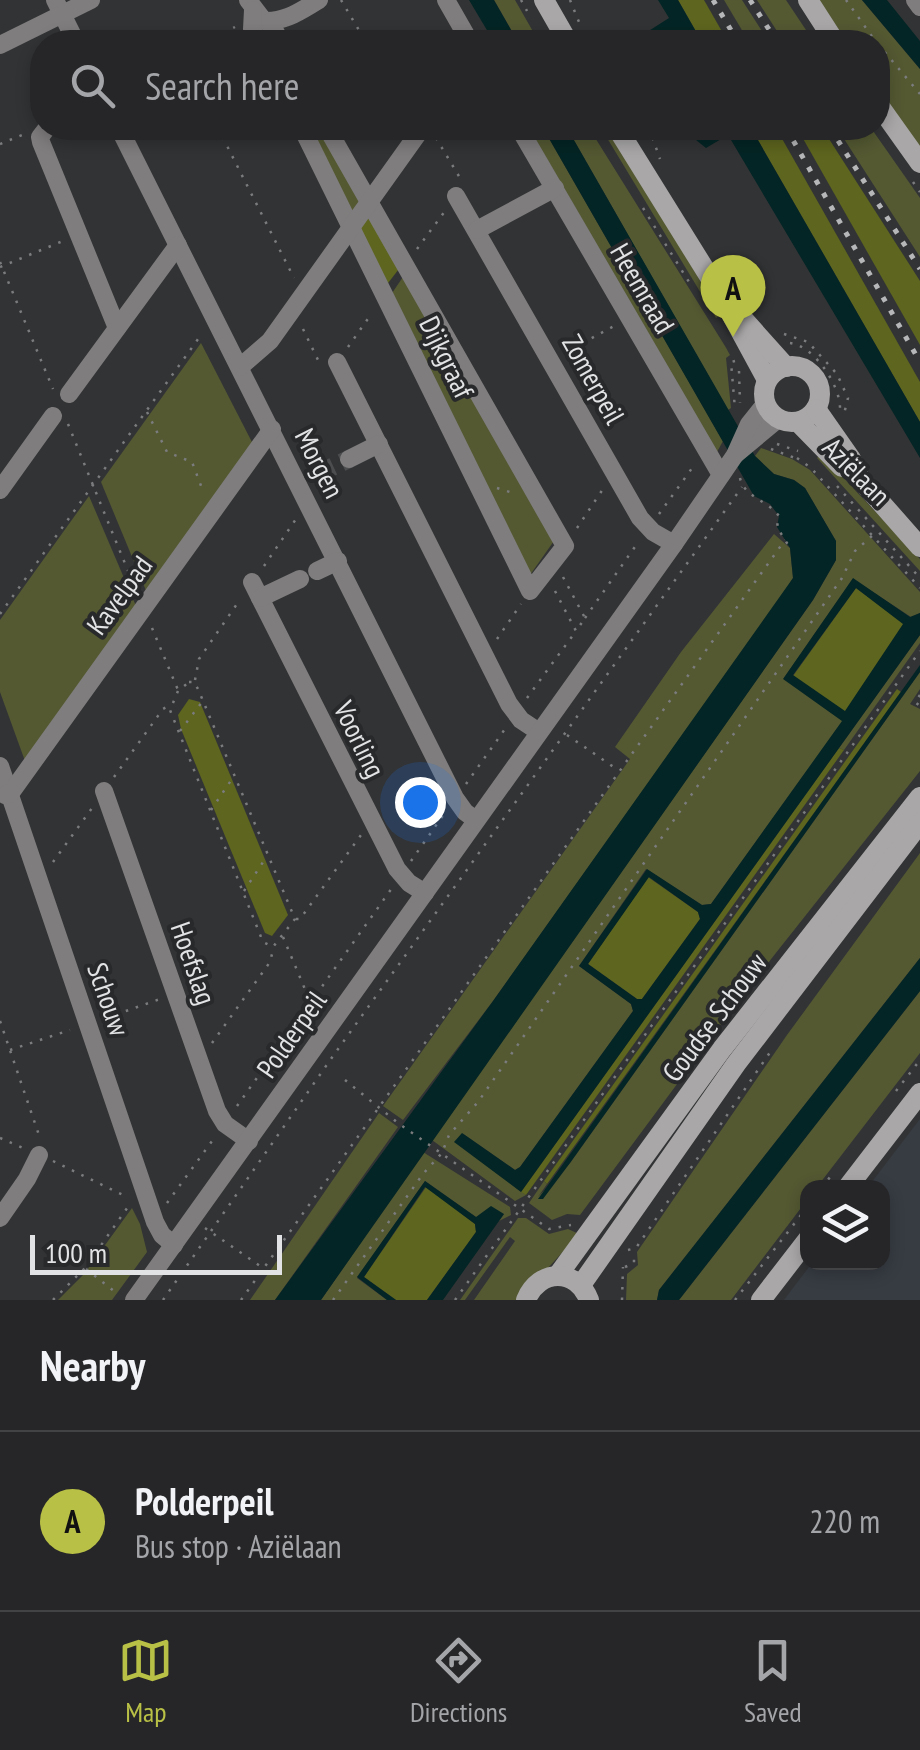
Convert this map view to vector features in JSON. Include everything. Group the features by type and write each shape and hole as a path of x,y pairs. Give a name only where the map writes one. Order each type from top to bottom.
{"main road":[{"path":"544,0 569,30"},
{"path":"808,0 827,30"},
{"path":"890,121 920,163"},
{"path":"624,140 722,297 768,380"},
{"path":"756,354 813,376 820,392 816,409 780,415 764,392 768,380 786,367"},
{"name":"Aziëlaan","path":"816,409 860,479 920,547"},
{"name":"Aziëlaan","path":"780,415 860,479"},
{"name":"Goudse Schouw","path":"526,1300 535,1284 558,1276 722,1049 920,797"},
{"name":"Goudse Schouw","path":"585,1292 736,1064 920,824"},
{"path":"853,1180 920,1092"},
{"path":"761,1300 800,1249"},
{"path":"558,1276 585,1292"}],"street":[{"path":"0,45 59,8 91,0"},
{"path":"256,13 283,21 319,0"},
{"path":"446,0 463,30"},
{"path":"915,0 920,6"},
{"path":"41,140 117,328"},
{"name":"Morgen","path":"124,140 456,798 476,820"},
{"name":"Dijkgraaf","path":"308,140 530,591"},
{"name":"Dijkgraaf","path":"334,140 538,500 555,560"},
{"path":"240,367 270,341 413,140"},
{"name":"Heemraad","path":"527,140 721,475"},
{"path":"477,230 554,188"},
{"name":"Zomerpeil","path":"456,196 640,518 653,532 674,544"},
{"path":"61,391 117,328 178,246"},
{"path":"337,362 516,714 540,732"},
{"name":"Polderpeil","path":"134,1300 721,475 747,443 780,415"},
{"path":"2,478 60,419"},
{"name":"Kavelpad","path":"5,795 272,429"},
{"path":"349,458 378,444"},
{"path":"300,483 318,474"},
{"path":"530,591 555,560"},
{"name":"Voorling","path":"338,561 308,575 256,590 371,822 401,875 426,892"},
{"name":"Schouw","path":"0,766 5,795 153,1214 162,1234 174,1245"},
{"name":"Hoefslag","path":"104,791 224,1124"},
{"path":"224,1124 249,1141"},
{"path":"0,1218 43,1157"}],"path":[{"path":"341,0 359,30"},
{"path":"570,0 575,30"},
{"path":"846,0 868,30"},
{"path":"226,30 256,13"},
{"path":"890,58 920,94"},
{"path":"0,144 30,131"},
{"path":"224,140 298,302 325,373 337,362"},
{"path":"438,140 461,181 456,196"},
{"path":"653,140 660,158"},
{"path":"61,391 1,266 78,234"},
{"path":"0,614 214,317"},
{"path":"552,360 628,317"},
{"path":"756,354 808,342 837,374 848,398 839,432 831,433 841,403 820,365 800,344 780,342 756,354 740,404 747,443 804,462 920,588"},
{"path":"146,411 167,452 192,462 212,513"},
{"path":"60,419 93,485 178,691"},
{"name":"Aziëlaan","path":"747,443 801,452 809,458 804,462"},
{"path":"796,458 801,452"},
{"path":"555,560 615,472"},
{"path":"477,481 538,500"},
{"name":"Aziëlaan","path":"837,486 920,578"},
{"path":"164,1300 333,1056 742,488"},
{"path":"746,493 770,504 779,516 777,527 790,548"},
{"path":"333,1300 423,1174 442,1154 449,1135 478,1102 842,578 855,551 873,535"},
{"path":"240,1300 785,540"},
{"path":"153,1214 160,1211 224,1124 585,618 555,560"},
{"path":"555,560 576,630"},
{"path":"485,656 530,591"},
{"path":"455,1300 920,651"},
{"path":"274,947 263,942 170,710 178,691 194,682 295,919"},
{"path":"920,695 915,702 920,706"},
{"path":"179,732 203,701"},
{"path":"566,734 618,770"},
{"path":"210,811 234,776"},
{"path":"199,1060 270,962 274,947 295,919 300,919 371,822"},
{"path":"243,892 268,856"},
{"path":"283,936 324,1035"},
{"path":"0,1021 43,1157"},
{"path":"622,1300 623,1267 634,1263 632,1251 772,1050"},
{"path":"345,1080 398,1123 549,1229 576,1226"},
{"path":"0,1138 134,1200 85,1268 53,1300"},
{"path":"735,1300 800,1216"},
{"path":"190,1222 212,1231 263,1268"},
{"path":"85,1268 125,1300"}],"shaded area":[{"path":"920,1119 920,1300 784,1300 807,1270 890,1270 890,1180 873,1180"}],"green space":[{"path":"494,0 515,0 532,30 511,30"},
{"path":"678,0 704,0 721,30 695,30"},
{"path":"724,0 742,0 761,30 742,30"},
{"path":"757,0 786,0 806,30 776,30"},
{"path":"819,0 862,0 887,30 839,30"},
{"path":"890,33 920,69 920,150 890,105"},
{"path":"313,140 329,140 361,199 351,214"},
{"path":"536,140 550,140 723,441 717,452"},
{"path":"574,140 596,140 725,346 730,355 726,358 731,408 728,410"},
{"path":"608,140 615,140 721,315 716,318"},
{"path":"758,140 783,140 920,382 920,422"},
{"path":"804,140 830,140 920,281 920,345"},
{"path":"845,140 879,140 920,198 920,257"},
{"path":"371,213 402,265 385,287 358,231"},
{"path":"405,274 556,538 530,575 390,296"},
{"path":"201,343 254,446 147,593 101,482"},
{"path":"761,448 810,470 920,592 920,613 911,617 853,579 784,678 843,721 711,904 702,905 646,869 579,966 631,1004 633,1011 520,1167 515,1170 462,1133 526,1195 515,1201 432,1140 813,600 836,560 836,541 805,488 774,474 755,456"},
{"path":"821,454 920,559 920,571 817,458"},
{"path":"89,496 136,606 25,761 0,692 0,620"},
{"path":"774,534 790,548 793,578 785,591 493,1001 403,1120 383,1106 630,759 615,747 681,652"},
{"path":"856,588 904,624 845,712 793,676"},
{"path":"920,635 920,643 844,750 839,748"},
{"path":"920,672 920,689 910,704 920,709 920,771 749,987 580,1215 567,1214 552,1220 529,1203 544,1181 547,1184 538,1197 570,1163"},
{"path":"897,689 901,692 547,1184 544,1181"},
{"path":"189,699 200,702 288,915 272,936 265,933 181,729 178,715"},
{"path":"839,748 844,750 526,1195 521,1192"},
{"path":"920,853 920,958 659,1290 657,1300 626,1300 627,1274 638,1265 637,1252 787,1035"},
{"path":"648,877 698,912 700,919 642,999 637,999 588,964"},
{"path":"920,991 920,1053 822,1180 800,1180 800,1209 731,1300 679,1300"},
{"path":"379,1113 398,1127 275,1300 250,1300"},
{"path":"423,1152 510,1207 511,1215 499,1221 504,1214 476,1217 425,1181 357,1278 387,1300 321,1300"},
{"path":"426,1187 475,1224 476,1232 427,1300 396,1300 364,1277"},
{"path":"132,1208 147,1252 112,1300 58,1300 84,1274"},
{"path":"518,1218 526,1218 549,1234 568,1229 579,1234 548,1268 529,1278 517,1300 474,1300 515,1241 510,1237 465,1300 460,1300"}],"water":[{"path":"469,0 494,0 511,30 487,30"},
{"path":"658,0 678,0 695,30 650,30 669,18"},
{"path":"862,0 887,0 920,41 920,69 890,30"},
{"path":"550,140 574,140 755,456 774,474 805,488 836,541 836,560 813,600 321,1300 275,1300 793,578 790,548 777,527 779,516 770,504 754,496"},
{"path":"696,140 720,140 706,148"},
{"path":"731,140 758,140 920,422 920,458"},
{"path":"853,578 910,617 920,613 920,635 521,1192 454,1142 462,1133 515,1170 520,1167 633,1011 631,1004 579,966 647,869 702,905 711,904 842,721 783,679","holes":["856,588 903,624 845,711 793,675","649,877 698,912 700,919 642,999 637,999 588,964"]},
{"path":"920,665 920,672 570,1163 543,1199 538,1199"},
{"path":"920,958 920,991 679,1300 657,1300 659,1290"},
{"path":"425,1181 476,1217 491,1206 504,1214 443,1300 427,1300 476,1232 475,1224 425,1187 364,1277 396,1300 387,1300 357,1277"}],"tunnel":[{"path":"317,474 349,459"}],"railway":[{"path":"713,0 731,30"},
{"path":"750,0 769,30"},
{"path":"793,140 920,362"},
{"path":"838,140 920,269"}],"place":[{"name":"Polderpeil","path":"733,337"}]}
